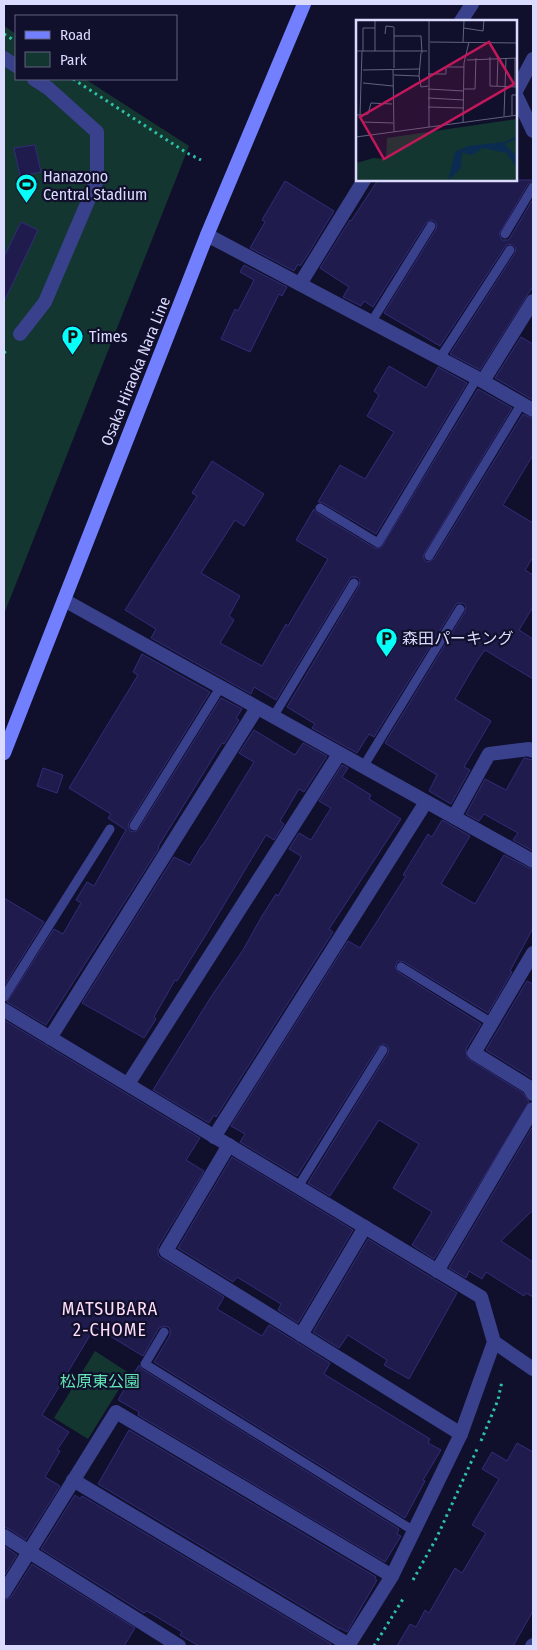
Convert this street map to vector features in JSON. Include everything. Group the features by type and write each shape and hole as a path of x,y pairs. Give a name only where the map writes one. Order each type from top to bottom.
{"main road":[{"name":"Osaka Hiraoka Nara Line","path":"4,753 208,235 304,4"}],"street":[{"path":"462,20 472,4"},
{"path":"4,58 15,65"},
{"path":"517,89 533,59"},
{"path":"20,334 45,302 97,180 97,132 48,88 36,80"},
{"path":"517,97 533,131"},
{"path":"300,284 363,181"},
{"path":"208,235 372,321 527,407"},
{"path":"480,380 533,301"},
{"path":"64,600 533,861"},
{"path":"50,1038 257,708"},
{"path":"454,817 490,754 530,749 533,751"},
{"path":"128,1084 340,754"},
{"path":"214,1136 426,802"},
{"path":"533,953 474,1053 529,1087 533,1094"},
{"path":"4,1010 481,1297 494,1342 461,1434 392,1576 349,1646 73,1480"},
{"path":"438,1271 533,1109"},
{"path":"229,1146 166,1251 461,1434"},
{"path":"301,1335 365,1227"},
{"path":"494,1342 533,1369"},
{"path":"4,1592 116,1412 392,1576"},
{"path":"4,1536 179,1646"}],"lane":[{"path":"505,234 533,187"},
{"path":"372,321 431,226"},
{"path":"440,358 510,250"},
{"path":"320,508 378,542 480,380"},
{"path":"429,556 527,407"},
{"path":"273,717 354,583"},
{"path":"363,767 460,610"},
{"path":"134,826 220,688"},
{"path":"4,997 110,829"},
{"path":"401,967 492,1023"},
{"path":"298,1187 383,1050"},
{"path":"164,1332 145,1364 414,1531"}],"path":[{"path":"75,80 187,153 201,160"}],"green space":[{"path":"4,26 15,33 15,80 87,80 189,146 4,614"},
{"name":"松原東公園","path":"95,1351 129,1373 88,1439 54,1418"}],"building":[{"path":"35,145 41,172 20,176 14,148"},
{"path":"533,180 528,184 499,234 502,240 510,238 533,199 533,286 480,370 450,354 515,253 516,248 508,244 505,247 440,346 384,313 436,229 435,221 431,220 426,223 373,307 364,301 361,306 343,297 349,287 320,268 377,181"},
{"path":"285,181 334,211 305,259 300,266 298,264 294,271 250,248 265,222 262,220"},
{"path":"21,222 38,230 4,302 4,257"},
{"path":"244,265 287,287 282,296 279,294 250,352 221,339 235,309 238,311 254,280 240,272"},
{"path":"521,337 533,344 533,400 495,378"},
{"path":"389,366 426,388 438,367 467,383 376,534 323,503 318,502 340,465 365,479 394,432 367,416 379,395 374,391"},
{"path":"478,389 512,408 423,556 425,561 428,562 434,559 523,414 533,419 533,455 503,505 533,523 533,557 525,570 533,575 533,607 519,630 533,639 533,679 485,650 477,661 455,699 491,721 464,767 470,770 451,804 429,791 437,775 385,743 465,612 466,606 463,603 457,603 374,737 369,734 357,753 312,728 315,724 287,707 359,586 360,580 357,577 351,577 349,580 276,700 254,687 251,694 151,638 156,629 125,610 197,496 192,493 212,461 264,494 244,526 235,520 201,573 240,596 229,616 234,620 220,643 262,666 286,624 288,626 328,559 296,540 314,509 317,513 375,548 381,548"},
{"path":"142,654 210,692 129,823 130,831 134,832 139,829 221,698 242,709 236,718 239,720 224,744 222,743 159,848 46,1025 7,1002 54,929 63,934 81,903 76,900 87,882 94,886 126,830 108,818 111,814 69,788 138,675 133,672"},
{"path":"254,730 295,755 303,743 327,756 304,792 299,789 280,821 284,824 274,840 266,835 177,981 175,980 154,1017 156,1019 144,1038 82,1003 174,857 190,865 203,845 254,762 239,753"},
{"path":"524,758 533,760 533,851 513,840 518,833 484,814 479,821 466,814 485,779 506,790"},
{"path":"342,765 348,768 342,777 371,795 369,799 401,819 329,929 333,932 216,1117 214,1115 209,1123 153,1090 300,859 301,856 289,849 299,833 311,840 331,808 319,801"},
{"path":"43,768 63,775 57,793 37,786"},
{"path":"442,820 470,836 441,884 475,904 504,855 533,870 533,928 510,971 512,972 488,1013 404,962 398,961 395,966 398,972 481,1024 466,1049 467,1058 523,1093 529,1102 434,1259 412,1245 432,1212 393,1188 419,1144 379,1120 330,1196 308,1183 388,1053 387,1045 383,1044 378,1047 297,1176 240,1142 245,1134 231,1126 348,941 360,948 406,876 403,875 428,834 432,837"},
{"path":"4,898 44,922 4,986"},
{"path":"527,981 533,984 533,1079 486,1050"},
{"path":"4,1020 200,1138 186,1160 204,1171 158,1247 158,1255 224,1297 217,1309 262,1336 269,1325 330,1363 324,1374 430,1439 428,1443 441,1450 423,1480 425,1481 405,1518 154,1362 170,1335 168,1327 159,1328 143,1356 95,1327 42,1415 69,1432 57,1450 60,1451 45,1477 60,1486 26,1540 4,1527"},
{"path":"533,1126 533,1210 501,1241 533,1262 533,1297 526,1293 524,1296 486,1272 482,1279 469,1271 466,1278 449,1268"},
{"path":"232,1157 353,1230 298,1323 278,1310 281,1304 237,1277 233,1282 178,1248"},
{"path":"368,1239 457,1293 409,1379 384,1365 387,1360 348,1335 339,1348 313,1332"},
{"path":"139,1365 142,1369 399,1529 397,1534 401,1536 385,1562 138,1415 139,1412 118,1400"},
{"path":"129,1430 376,1577 375,1579 377,1580 347,1632 98,1484"},
{"path":"517,1443 533,1452 533,1611 513,1646 397,1646 410,1624 416,1627 425,1610 429,1613 455,1568 462,1573 486,1533 472,1525 499,1479 482,1469 492,1452 507,1461"},
{"path":"75,1495 80,1499 82,1496 89,1500 331,1644 329,1646 199,1646 180,1635 182,1632 147,1611 144,1613 41,1549"},
{"path":"4,1546 17,1555 4,1576"},
{"path":"32,1564 135,1628 124,1646 4,1646 4,1601 11,1597"}],"place":[{"name":"Hanazono Central Stadium","path":"27,204"},
{"name":"Times","path":"73,355"},
{"name":"森田パーキング","path":"386,657"}],"district":[{"name":"MATSUBARA 2-CHOME","path":"110,1319"}]}
